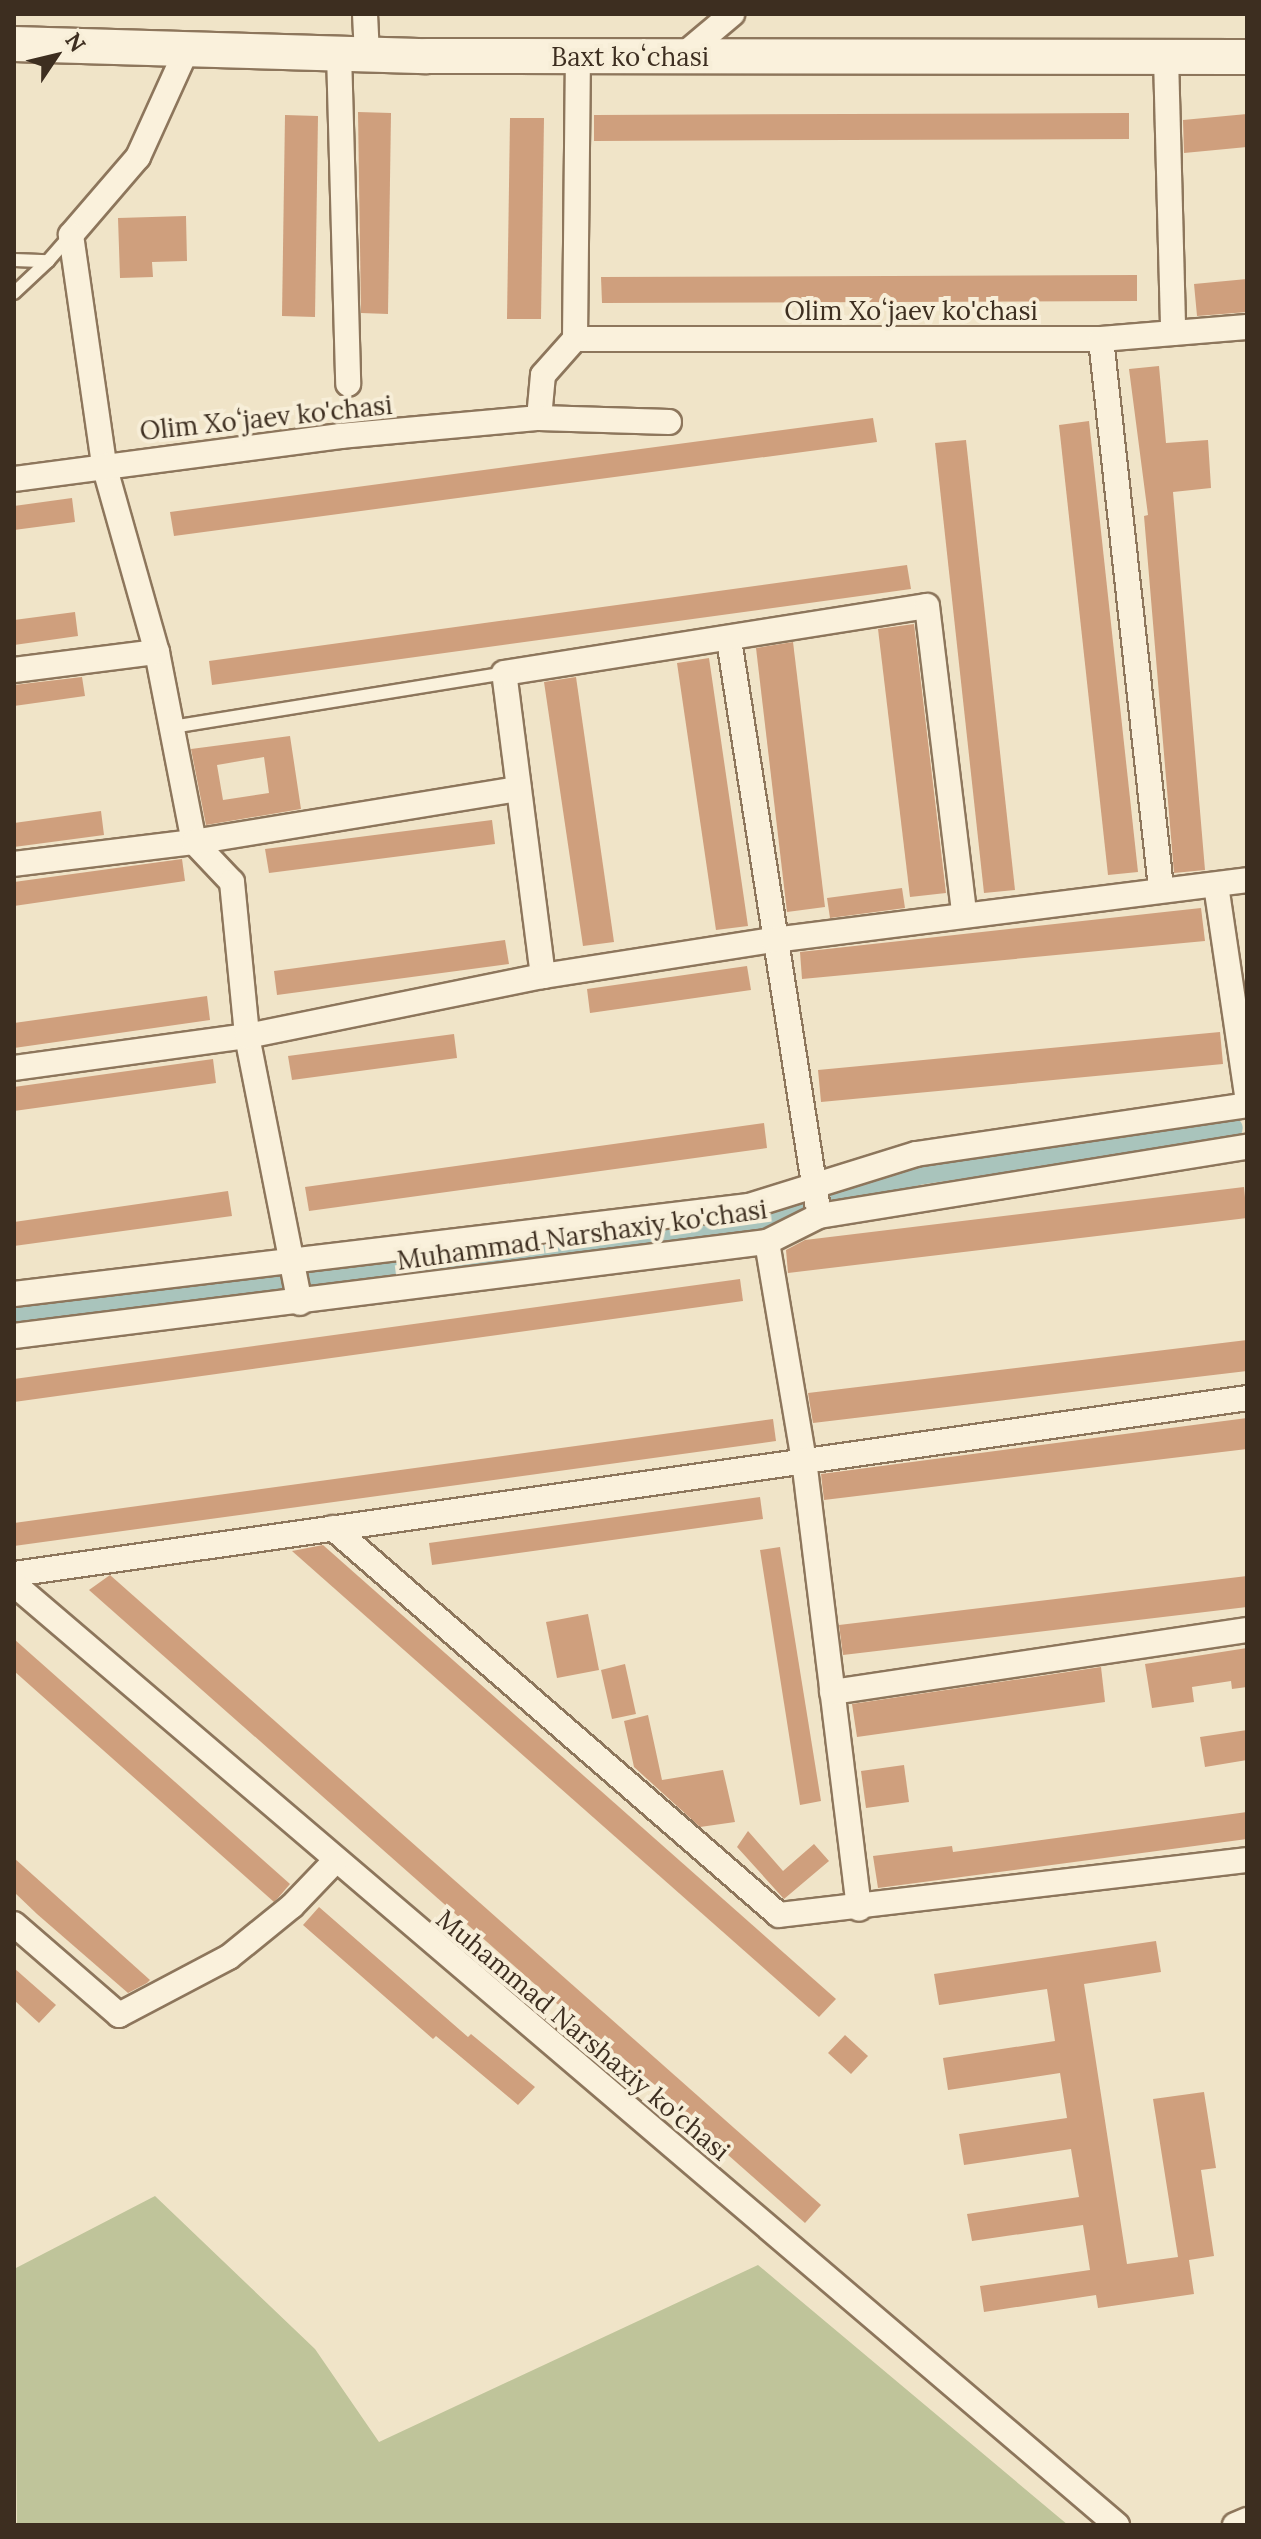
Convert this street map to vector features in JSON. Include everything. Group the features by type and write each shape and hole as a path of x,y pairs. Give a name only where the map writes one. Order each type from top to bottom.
{"main road":[{"name":"Baxt koʻchasi","path":"14,44 353,54 1247,57"}],"street":[{"path":"348,384 353,54 365,14"},
{"path":"681,57 732,14"},
{"path":"187,49 138,157 71,235 104,465 157,652 194,842 232,882 247,1036 300,1303"},
{"path":"539,418 543,375 575,339 578,56"},
{"path":"1166,57 1173,333"},
{"name":"Olim Xoʻjaev ko'chasi","path":"575,339 1101,339 1247,327"},
{"path":"1101,339 1161,888"},
{"name":"Olim Xoʻjaev ko'chasi","path":"14,479 104,465 539,418 669,422"},
{"path":"543,976 504,673 729,640 927,606 964,914"},
{"path":"729,640 819,1216"},
{"path":"14,670 157,652"},
{"path":"14,864 194,842 519,789"},
{"path":"14,1068 247,1036 543,976 774,940 1161,888 1247,880"},
{"path":"1216,885 1247,1094"},
{"path":"14,1294 749,1206 916,1154 1247,1105"},
{"name":"Muhammad Narshaxiy ko'chasi","path":"14,1336 300,1303 767,1242 819,1216 1247,1147"},
{"path":"767,1242 804,1460 859,1909"},
{"path":"14,1574 1247,1398"},
{"path":"333,1528 779,1915 859,1909 1247,1860"},
{"name":"Muhammad Narshaxiy ko'chasi","path":"14,1584 1117,2525"},
{"path":"832,1692 1247,1630"},
{"path":"14,1924 119,2015 229,1957 292,1906 335,1861"},
{"path":"1235,2525 1247,2520"}],"lane":[{"path":"14,293 71,235"},
{"path":"14,260 48,261"},
{"path":"172,727 504,673"}],"green space":[{"path":"155,2196 315,2349 379,2442 758,2265 1068,2525 17,2525 14,2269"}],"building":[{"path":"358,112 391,113 388,314 361,313"},
{"path":"1129,113 1129,139 594,141 594,115"},
{"path":"1247,114 1247,147 1184,153 1183,120"},
{"path":"285,115 318,116 315,317 282,316"},
{"path":"510,118 544,118 541,319 507,319"},
{"path":"186,216 187,261 152,262 153,277 120,278 118,218"},
{"path":"1137,275 1137,301 602,303 601,277"},
{"path":"1247,279 1247,312 1197,316 1194,284"},
{"path":"1159,366 1166,443 1208,440 1211,488 1173,492 1205,870 1174,873 1144,516 1148,515 1129,369"},
{"path":"873,418 877,442 174,536 170,512"},
{"path":"1089,421 1138,872 1108,875 1059,425"},
{"path":"966,440 1015,890 984,893 935,443"},
{"path":"72,498 75,522 14,530 14,506"},
{"path":"907,565 911,589 212,685 209,661"},
{"path":"75,612 78,636 14,645 14,620"},
{"path":"914,624 946,893 910,897 878,629"},
{"path":"793,642 825,907 787,912 756,648"},
{"path":"709,658 748,926 716,930 677,663"},
{"path":"82,677 85,696 14,706 14,685"},
{"path":"576,677 614,942 583,946 544,682"},
{"path":"290,736 301,809 206,825 191,749","holes":["264,757 269,793 223,800 217,765"]},
{"path":"101,811 104,835 14,847 14,823"},
{"path":"492,820 495,844 269,873 265,849"},
{"path":"182,859 185,881 14,906 14,882"},
{"path":"902,888 905,908 830,918 827,898"},
{"path":"1201,908 1205,941 802,979 800,952"},
{"path":"505,940 509,964 277,995 274,971"},
{"path":"747,966 751,990 590,1013 587,989"},
{"path":"207,996 210,1020 14,1048 14,1023"},
{"path":"1220,1032 1223,1064 821,1102 818,1070"},
{"path":"454,1034 457,1058 292,1080 288,1056"},
{"path":"213,1059 216,1083 14,1111 14,1087"},
{"path":"764,1123 767,1148 309,1211 305,1187"},
{"path":"1244,1187 1247,1218 788,1273 786,1250 805,1240"},
{"path":"228,1191 232,1216 14,1246 14,1222"},
{"path":"740,1279 743,1301 14,1402 14,1379"},
{"path":"1247,1340 1247,1371 813,1423 808,1393"},
{"path":"1247,1418 1247,1449 824,1500 821,1474"},
{"path":"773,1419 776,1441 14,1546 14,1523"},
{"path":"760,1497 763,1519 432,1565 429,1543"},
{"path":"323,1545 836,1999 819,2017 292,1551"},
{"path":"780,1547 821,1801 800,1805 760,1550"},
{"path":"110,1575 821,2205 805,2223 89,1590"},
{"path":"1247,1576 1247,1607 843,1655 839,1625"},
{"path":"588,1614 599,1670 557,1678 546,1622"},
{"path":"14,1639 290,1884 278,1898 274,1902 14,1671"},
{"path":"1247,1648 1247,1687 1232,1689 1231,1681 1192,1687 1194,1702 1152,1708 1145,1664"},
{"path":"625,1664 636,1714 612,1719 601,1670"},
{"path":"1101,1667 1105,1702 857,1737 852,1704"},
{"path":"648,1715 662,1780 723,1770 735,1822 700,1827 634,1767 624,1721"},
{"path":"1247,1730 1247,1760 1205,1767 1200,1737"},
{"path":"904,1765 909,1802 866,1808 861,1771"},
{"path":"1247,1812 1247,1839 878,1888 873,1856 952,1846 953,1852"},
{"path":"748,1831 783,1871 814,1844 829,1861 784,1899 737,1847"},
{"path":"14,1858 150,1980 128,1993 37,1914 14,1892"},
{"path":"319,1907 468,2037 471,2034 535,2087 518,2105 436,2036 433,2039 303,1925"},
{"path":"1156,1941 1161,1972 1084,1984 1127,2264 1178,2257 1153,2099 1204,2092 1216,2168 1201,2170 1214,2256 1189,2260 1194,2294 1098,2308 1096,2295 984,2312 980,2286 1090,2270 1083,2225 972,2241 967,2214 1079,2197 1071,2149 964,2165 959,2134 1067,2118 1060,2073 948,2090 943,2058 1055,2041 1047,1989 939,2005 934,1974"},
{"path":"14,1968 56,2005 39,2023 14,2000"},
{"path":"845,2035 868,2056 851,2074 828,2053"}],"waterway":[{"path":"14,1315 337,1273 720,1234 917,1174 1232,1128"}]}
